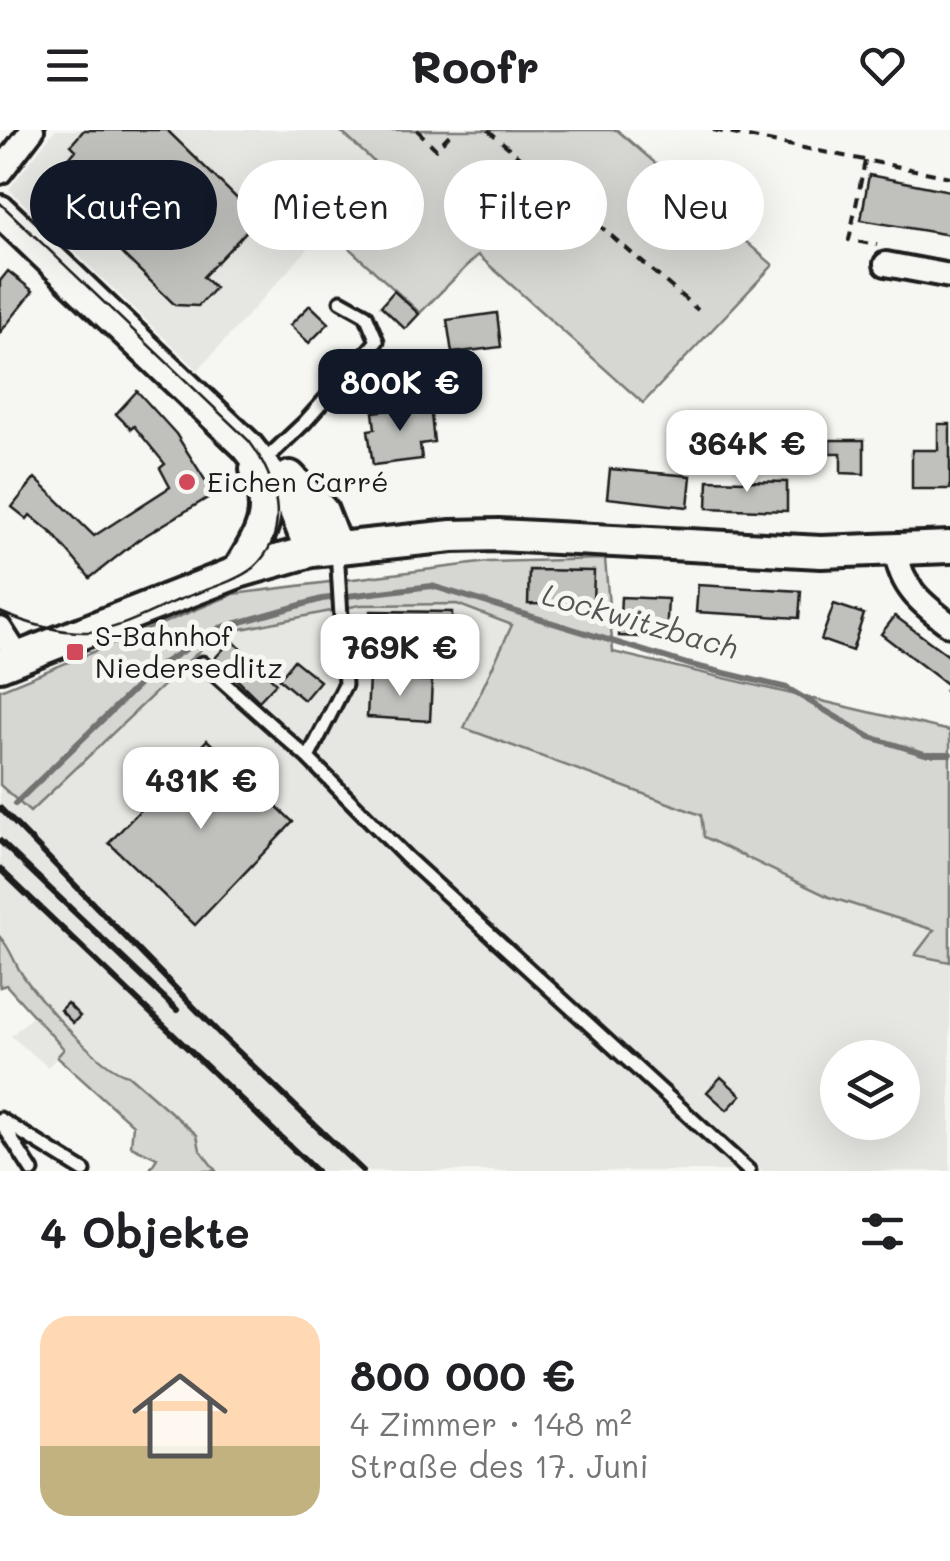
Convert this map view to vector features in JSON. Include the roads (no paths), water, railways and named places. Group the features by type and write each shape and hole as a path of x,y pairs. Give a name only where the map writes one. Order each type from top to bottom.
{"street":[{"path":"0,172 32,130"},
{"path":"0,211 322,512 329,557"},
{"path":"886,264 950,276"},
{"path":"238,572 260,536 266,508 257,452"},
{"path":"0,629 9,661 238,572 436,538 499,535 745,550 950,546"},
{"path":"896,550 898,570 907,587 920,603 950,625"}],"lane":[{"path":"257,452 328,397 377,341 366,315 342,301"},
{"path":"308,758 345,685 342,614 329,557"},
{"path":"202,663 308,758 406,857 749,1171"},
{"path":"0,1120 32,1171"},
{"path":"0,1120 84,1171"}],"waterway":[{"name":"Lockwitzbach","path":"15,804 157,667 220,628 322,599 432,586 687,664 787,688 870,737 925,754 950,754"}],"tram line":[{"path":"0,203 249,441 273,487 277,521 266,553 247,572 123,624 100,631 66,631 0,612"}],"railway":[{"path":"0,808 221,1035 363,1171"},
{"path":"0,841 177,1010"},
{"path":"0,869 316,1171"}],"place":[{"name":"Eichen Carré","path":"187,482"},
{"name":"S-Bahnhof Niedersedlitz","path":"75,652"}]}
